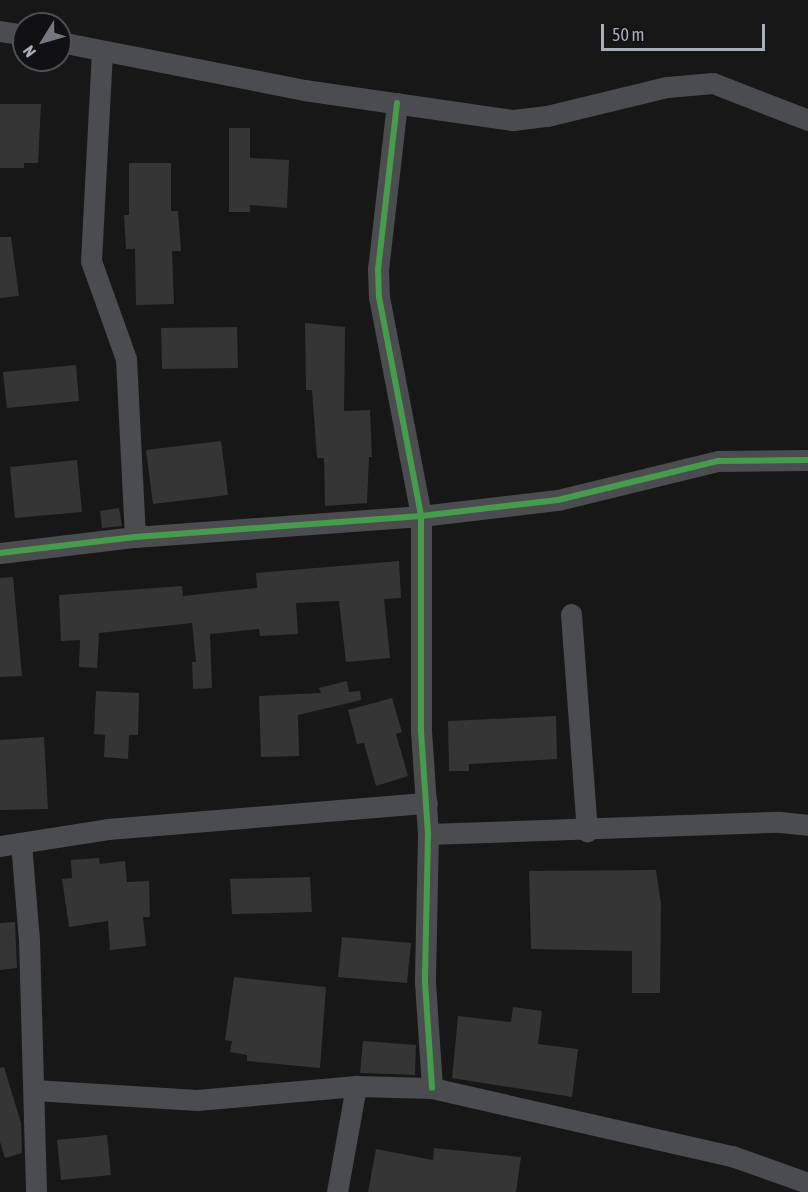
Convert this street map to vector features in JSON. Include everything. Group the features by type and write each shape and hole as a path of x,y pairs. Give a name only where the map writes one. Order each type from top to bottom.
{"street":[{"path":"72,45 304,90 513,120 547,116 667,87 713,83 808,120"},
{"path":"102,51 91,261 126,359 135,537"},
{"path":"397,103 378,268 379,297 421,516 422,731 428,834 424,982 432,1088"},
{"path":"0,553 135,537 421,516 558,500 718,461 808,460"},
{"path":"571,614 587,831"},
{"path":"36,1192 29,940 10,845 108,829 427,803"},
{"path":"428,834 587,831 780,822 808,825"},
{"path":"34,1090 197,1100 356,1086 432,1088 732,1156 808,1184"},
{"path":"337,1192 356,1086"}],"building":[{"path":"0,104 41,104 38,163 24,163 24,168 0,168"},
{"path":"229,128 250,128 250,158 289,160 287,208 250,205 250,212 229,212"},
{"path":"129,163 171,163 171,211 178,211 181,251 172,251 174,304 136,305 135,249 126,249 124,215 129,215"},
{"path":"0,237 11,237 19,296 0,298"},
{"path":"305,323 345,327 344,411 370,410 372,457 369,457 367,503 325,506 324,458 317,458 312,390 306,390"},
{"path":"237,327 238,368 162,369 161,328"},
{"path":"76,365 79,401 7,408 3,372"},
{"path":"221,441 228,495 153,504 146,450"},
{"path":"77,460 82,512 15,518 10,467"},
{"path":"119,508 122,526 102,528 100,511"},
{"path":"399,561 401,598 384,599 390,658 346,662 339,601 296,603 298,634 260,636 259,629 210,634 212,688 193,689 192,662 196,662 192,623 99,633 97,668 79,667 80,640 61,641 59,595 182,586 183,596 257,588 256,573"},
{"path":"13,577 22,676 0,677 0,578"},
{"path":"347,681 349,692 360,691 361,700 298,715 299,756 261,757 259,696 321,693 319,688"},
{"path":"96,691 139,693 138,735 129,735 128,759 104,757 105,735 94,734"},
{"path":"392,698 402,732 396,734 408,776 376,786 364,743 357,744 348,710"},
{"path":"556,716 557,759 469,764 469,771 449,771 448,721"},
{"path":"44,737 48,809 0,810 0,740"},
{"path":"99,858 100,864 125,861 127,882 149,881 150,917 143,917 146,946 110,950 108,921 69,927 62,879 72,878 71,860"},
{"path":"656,870 661,904 660,993 632,993 632,951 531,949 529,871"},
{"path":"310,877 312,912 232,914 230,879"},
{"path":"15,922 17,968 0,970 0,923"},
{"path":"342,937 411,943 407,983 338,977"},
{"path":"234,977 326,987 320,1068 247,1061 247,1055 230,1052 232,1041 225,1040"},
{"path":"513,1007 542,1011 538,1044 578,1049 572,1097 452,1078 458,1016 511,1022"},
{"path":"363,1041 416,1045 415,1075 360,1073"},
{"path":"4,1067 21,1123 22,1153 5,1158 0,1142 0,1068"},
{"path":"107,1135 111,1175 61,1180 57,1140"},
{"path":"434,1148 521,1157 516,1192 368,1192 376,1149 433,1160"}],"cycle path":[{"path":"397,103 378,269 379,297 421,516 421,731 428,834 425,982 432,1088"},
{"path":"0,553 135,537 421,516 558,500 718,461 808,460"}]}
